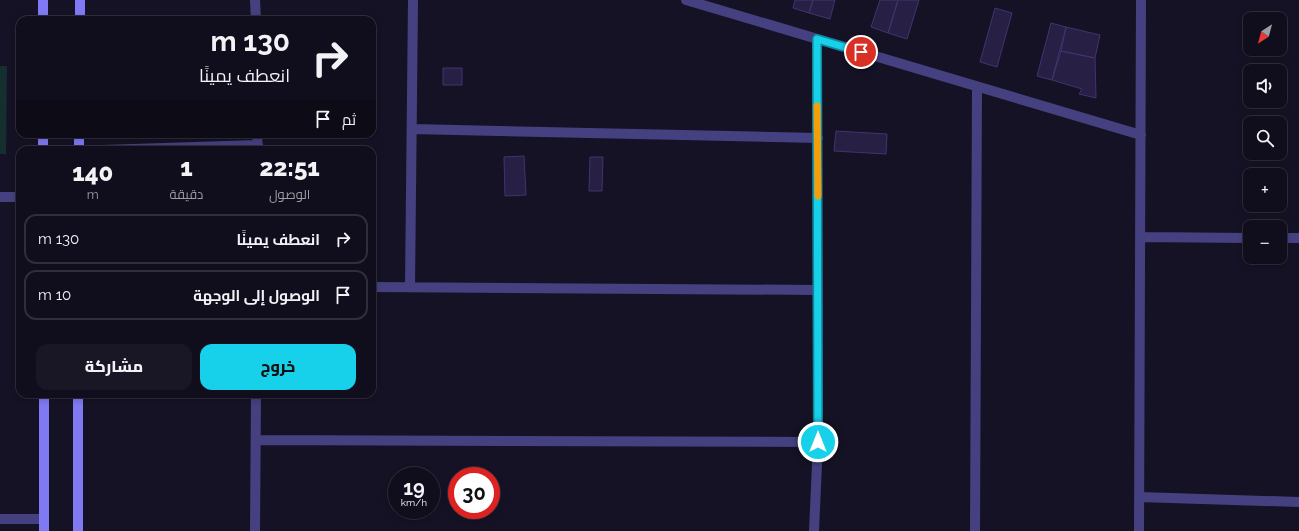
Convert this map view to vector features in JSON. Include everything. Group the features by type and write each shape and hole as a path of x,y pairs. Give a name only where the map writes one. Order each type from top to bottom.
{"main road":[{"path":"43,0 43,16"},
{"path":"80,0 80,16"},
{"path":"44,398 44,531"},
{"path":"78,398 78,531"}],"street":[{"path":"255,0 256,16"},
{"path":"410,287 413,0"},
{"path":"686,0 1141,135"},
{"path":"1139,531 1141,0"},
{"path":"814,531 818,442 817,39"},
{"path":"975,531 977,87"},
{"path":"412,129 818,138"},
{"path":"0,197 16,197"},
{"path":"1140,237 1243,238"},
{"path":"1287,238 1299,238"},
{"path":"376,287 818,290"},
{"path":"256,398 256,531"},
{"path":"256,440 818,442"},
{"path":"1139,497 1299,502"},
{"path":"0,519 44,519"}],"green space":[{"path":"0,66 7,66 6,154 0,154"}],"building":[{"path":"795,0 813,0 809,13 793,8"},
{"path":"813,0 835,0 830,19 809,13"},
{"path":"880,0 898,0 888,33 871,27"},
{"path":"898,0 919,0 907,39 888,33"},
{"path":"995,8 1012,13 997,67 980,62"},
{"path":"1051,23 1066,27 1052,80 1037,76"},
{"path":"1066,27 1100,35 1095,58 1061,51"},
{"path":"1061,51 1095,58 1096,98 1079,94 1082,89 1052,80"},
{"path":"443,68 462,68 462,85 443,85"},
{"path":"836,131 887,134 886,154 834,151"},
{"path":"524,156 526,195 505,196 504,157"},
{"path":"590,157 603,157 602,191 589,191"}],"slow traffic":[{"path":"817,106 818,196"}],"route":[{"path":"818,442 817,39 861,52"}]}
